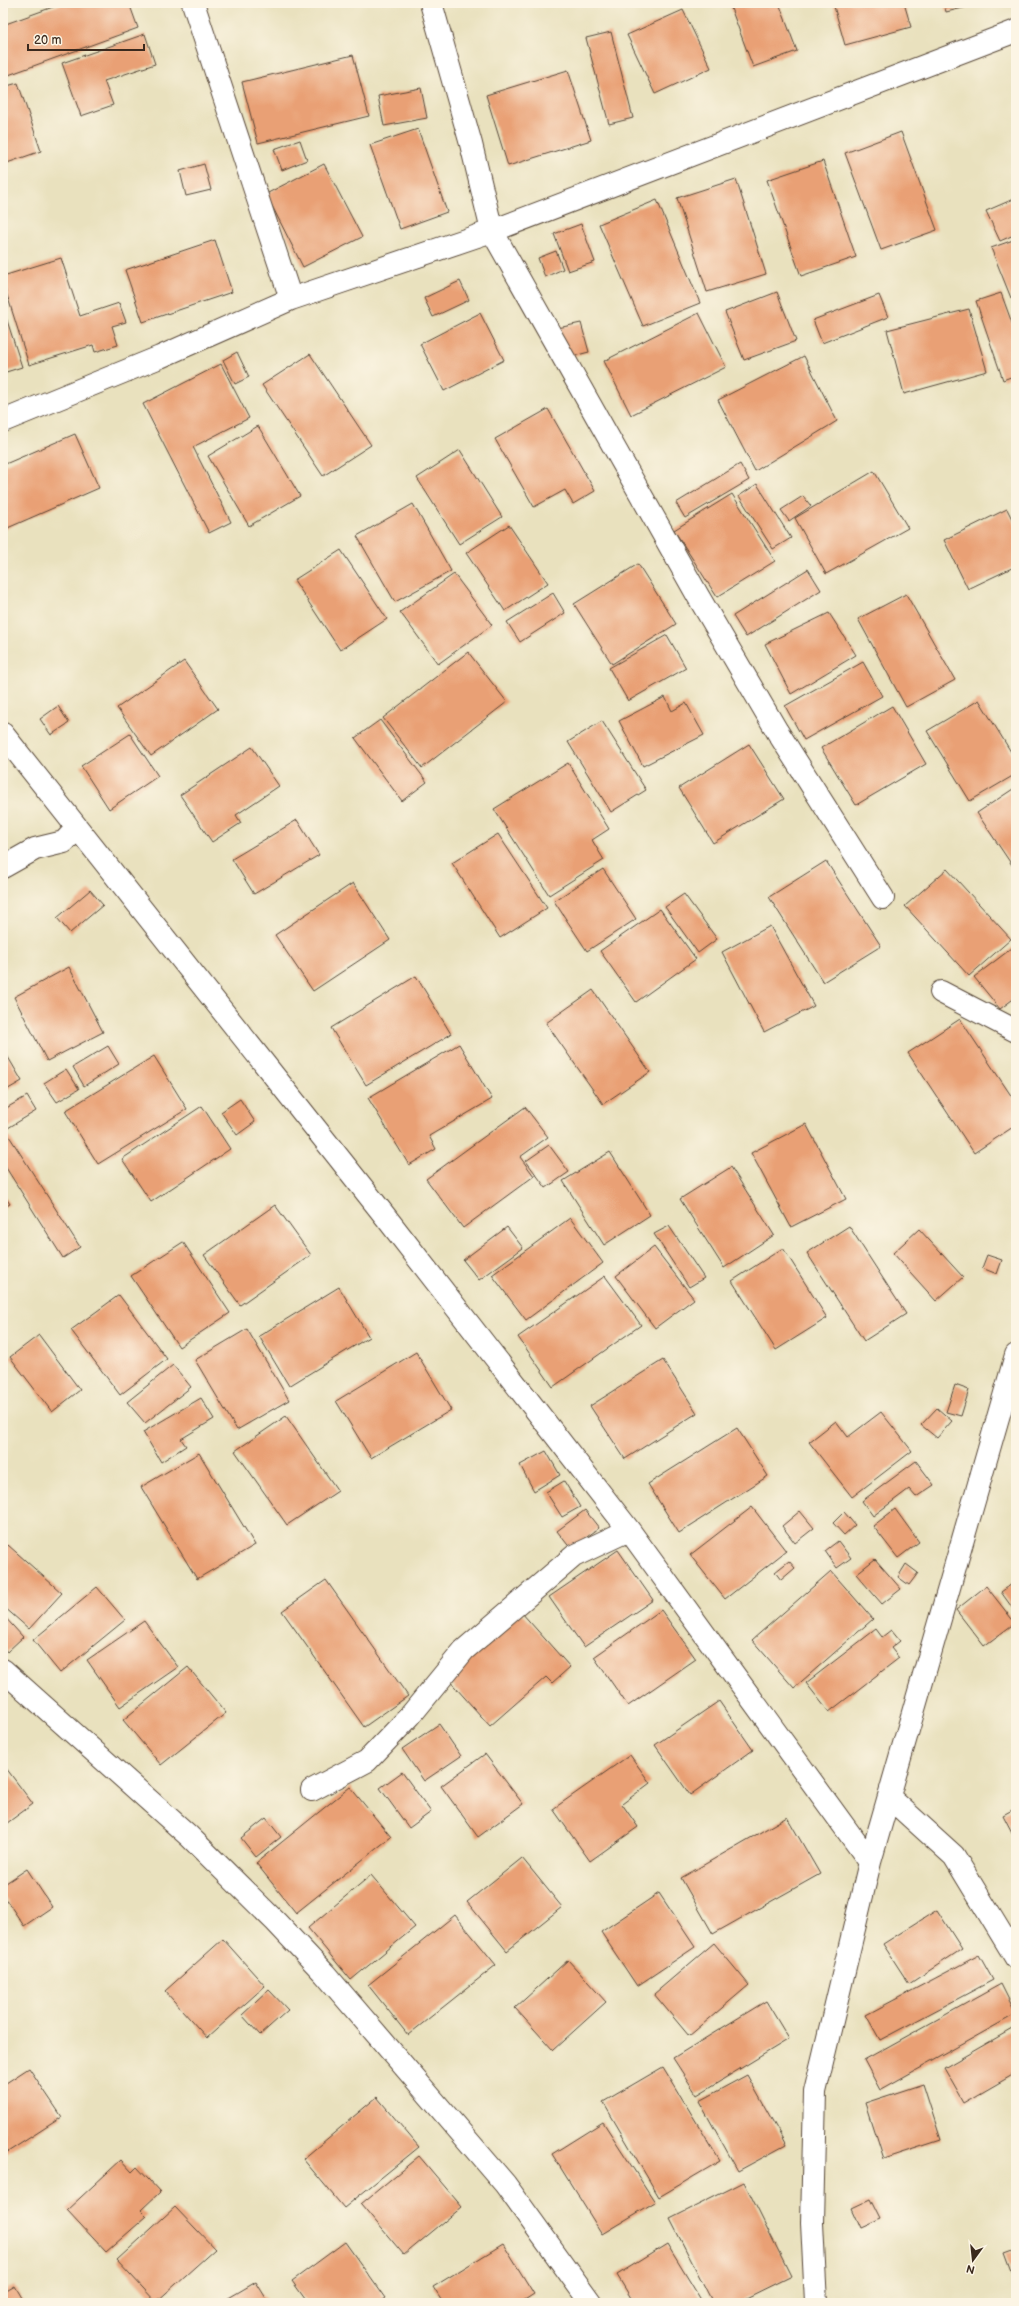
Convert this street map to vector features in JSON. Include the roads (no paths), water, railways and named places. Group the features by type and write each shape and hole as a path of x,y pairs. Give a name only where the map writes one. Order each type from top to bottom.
{"street":[{"path":"193,3 291,299"},
{"path":"431,3 471,144 492,231 706,610 777,731 883,898"},
{"path":"3,421 160,357 291,299 492,231 1016,30"},
{"path":"3,734 380,1210 629,1530 870,1862"},
{"path":"3,867 35,849 64,842 77,828"},
{"path":"941,992 1016,1031"},
{"path":"816,2303 812,2223 815,2092 870,1862 1016,1355"},
{"path":"312,1790 367,1761 410,1716 464,1650 574,1556 629,1530"},
{"path":"3,1670 189,1836 276,1922 325,1974 505,2184 591,2303"},
{"path":"888,1797 954,1856 1016,1958"}]}
